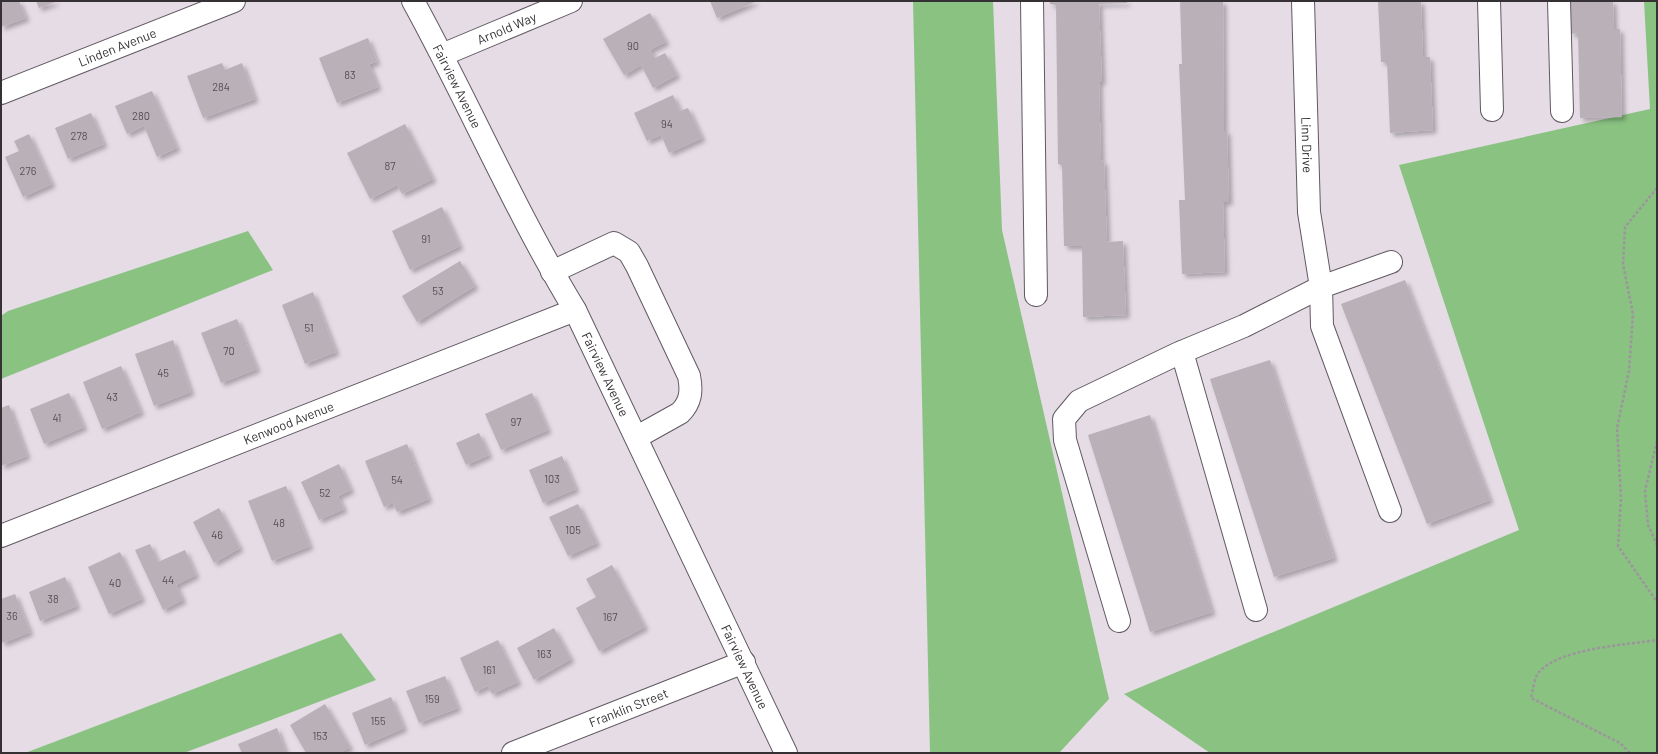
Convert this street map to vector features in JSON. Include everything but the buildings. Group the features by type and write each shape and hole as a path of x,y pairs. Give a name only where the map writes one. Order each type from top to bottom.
{"street":[{"name":"Linden Avenue","path":"1,92 234,1"},
{"name":"Fairview Avenue","path":"413,1 442,54 552,272 575,310 637,437 786,753"},
{"name":"Arnold Way","path":"442,54 571,1"},
{"path":"1032,1 1036,295"},
{"name":"Linn Drive","path":"1303,1 1309,212 1320,287 1322,326 1390,511"},
{"path":"1489,1 1492,110"},
{"path":"1559,1 1562,111"},
{"path":"552,272 614,243 620,245 629,252 638,266 690,376 691,395 686,407 680,412 637,437"},
{"path":"1119,621 1065,440 1064,420 1079,401 1182,352 1244,326 1320,287 1391,262"},
{"name":"Kenwood Avenue","path":"1,536 575,310"},
{"path":"1182,352 1256,610"},
{"name":"Franklin Street","path":"513,753 744,662"}],"path":[{"path":"1657,188 1625,227 1622,264 1633,314 1630,371 1617,428 1621,498 1618,546 1657,602"},
{"path":"1657,441 1645,491 1648,525 1657,546"},
{"path":"1630,753 1614,740 1532,698 1538,673 1550,664 1572,654 1657,640"}],"green space":[{"path":"913,1 993,1 1002,230 1109,699 1059,753 930,753"},
{"path":"1644,1 1657,1 1657,753 1210,753 1124,694 1519,530 1399,165 1650,109"},
{"path":"248,231 273,270 1,379 1,316 8,311"},
{"path":"341,633 376,680 184,753 25,753"}]}
